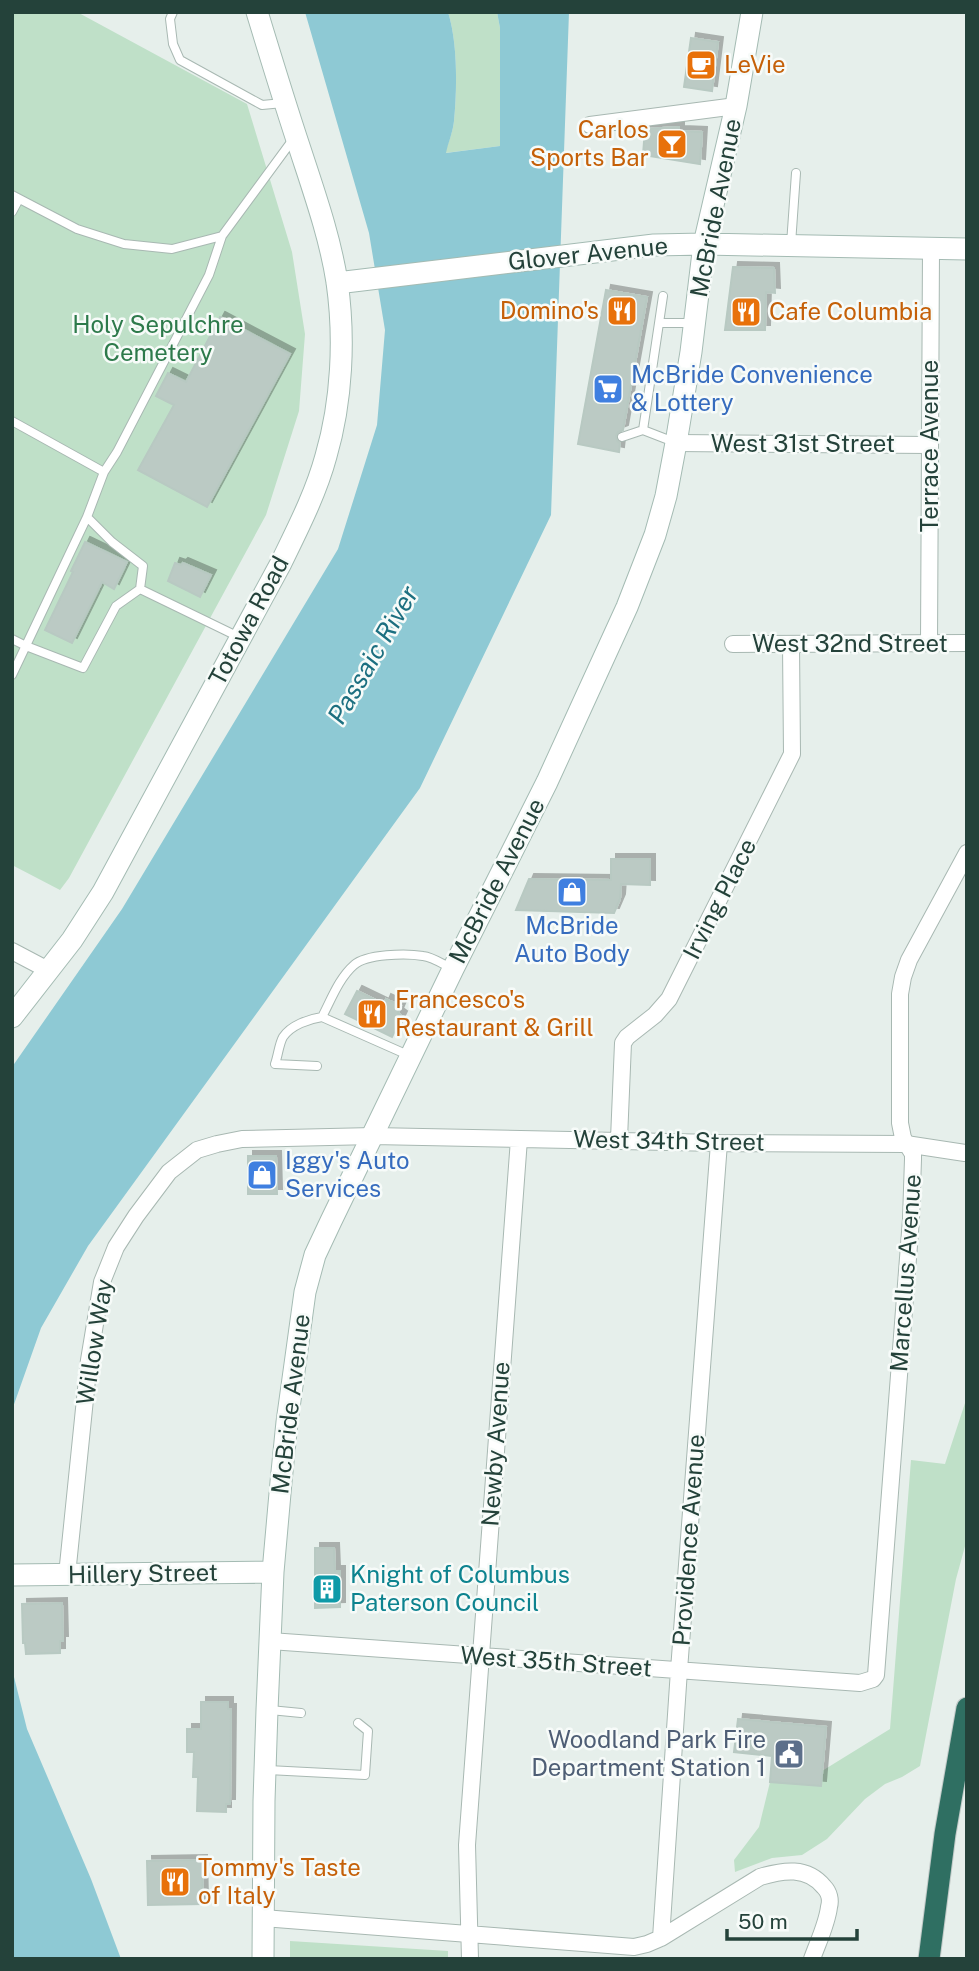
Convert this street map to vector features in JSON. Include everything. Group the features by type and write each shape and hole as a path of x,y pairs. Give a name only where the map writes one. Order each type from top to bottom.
{"highway":[{"path":"929,1959 945,1834 967,1708"}],"main road":[{"name":"Totowa Road","path":"12,1017 72,940 103,892 302,521 327,455 335,416 347,281 328,241 257,12"},
{"name":"McBride Avenue","path":"263,1959 265,1770 273,1572 286,1422 305,1292 315,1255 547,782 628,607 655,535 676,443 704,244 736,106 752,12"},
{"name":"Glover Avenue","path":"347,281 654,245 967,249"},
{"name":"Hillery Street","path":"12,1575 273,1572"}],"street":[{"path":"590,125 736,106"},
{"name":"Terrace Avenue","path":"929,643 931,249"},
{"name":"West 31st Street","path":"676,443 930,445"},
{"name":"West 32nd Street","path":"733,644 967,643"},
{"name":"Irving Place","path":"619,1139 623,1043 669,999 792,754 791,644"},
{"name":"Marcellus Avenue","path":"843,1682 868,1682 876,1675 911,1219 913,1154 903,1138 900,1124 900,994 909,960 967,853"},
{"path":"12,951 48,970"},
{"name":"West 34th Street","path":"373,1136 906,1144 965,1153"},
{"name":"Willow Way","path":"67,1575 89,1360 102,1282 116,1247 136,1216 169,1172 197,1150 242,1139 373,1136"},
{"name":"Newby Avenue","path":"470,1959 467,1845 519,1139"},
{"name":"Providence Avenue","path":"661,1938 719,1143"},
{"name":"West 35th Street","path":"270,1641 843,1682"},
{"path":"263,1919 623,1947 647,1944 661,1938 760,1877 791,1871 808,1873 818,1879 828,1892 830,1906 812,1959"}],"lane":[{"path":"173,12 170,19 173,44 180,60 262,105 284,103"},
{"path":"12,675 87,517 104,472 209,275 222,236 296,136"},
{"path":"790,247 796,173"},
{"path":"12,212 16,197 77,229 124,244 172,248 222,236"},
{"path":"643,430 663,296"},
{"path":"659,323 695,323"},
{"path":"12,421 104,472"},
{"path":"622,437 643,430 676,443"},
{"path":"12,639 83,668 116,606 140,589 143,566 87,517"},
{"path":"140,589 241,638"},
{"path":"322,1017 351,967 361,959 371,956 425,956 453,969"},
{"path":"317,1066 275,1064 283,1037 311,1018 322,1017 411,1056"},
{"path":"267,1710 301,1713"},
{"path":"265,1770 365,1775 368,1731 358,1723"}],"green space":[{"name":"Holy Sepulchre Cemetery","path":"12,12 77,12 247,104 292,252 305,334 299,411 266,515 69,878 60,890 12,865"},
{"path":"448,12 497,12 500,28 500,146 445,153 453,125 456,81 454,38"},
{"path":"967,1397 967,1539 956,1579 920,1766 885,1784 865,1799 827,1839 802,1855 772,1858 735,1872 734,1860 759,1827 770,1782 820,1786 822,1771 890,1729 911,1460 945,1464"},
{"path":"290,1941 448,1951 448,1959 290,1959"}],"water":[{"name":"Passaic River","path":"305,12 448,12 454,38 456,81 453,125 446,153 500,146 500,28 497,12 569,12 551,515 420,788 88,1246 41,1328 12,1410 12,1067 122,909 338,549 377,425 385,330 369,233"},
{"path":"12,1669 27,1729 91,1879 121,1959 12,1959"}],"building":[{"name":"LeVie","path":"691,38 718,42 712,91 684,87"},
{"name":"Carlos Sports Bar","path":"679,127 679,131 702,132 700,164 643,155 645,129"},
{"name":"Cafe Columbia","path":"733,267 774,268 775,293 766,292 765,330 725,330"},
{"path":"606,290 647,297 623,430 616,436 620,443 619,452 578,444"},
{"path":"220,317 290,354 207,507 138,470 174,405 156,396 168,373 186,382"},
{"path":"85,542 127,562 114,589 102,582 72,643 45,630"},
{"path":"175,563 183,563 211,575 200,597 168,581"},
{"name":"McBride Auto Body","path":"611,859 650,859 650,885 621,884 620,899 614,913 516,910 529,879 611,880"},
{"name":"Francesco's Restaurant & Grill","path":"357,991 384,1004 386,999 401,1006 398,1013 402,1016 392,1037 345,1014"},
{"name":"Iggy's Auto Services","path":"248,1156 276,1156 277,1194 248,1194"},
{"name":"Knight of Columbus Paterson Council","path":"315,1548 334,1548 335,1571 340,1571 340,1607 315,1608"},
{"path":"62,1603 63,1641 60,1641 60,1653 26,1654 23,1643 22,1604"},
{"path":"201,1702 228,1702 228,1709 231,1709 230,1804 226,1804 226,1812 197,1811 198,1777 193,1777 194,1752 187,1752 187,1729 201,1729"},
{"name":"Woodland Park Fire Department Station 1","path":"738,1719 826,1727 821,1786 770,1782 772,1756 734,1752"},
{"name":"Tommy's Taste of Italy","path":"202,1860 203,1904 148,1905 147,1861"}],"place":[{"name":"LeVie","path":"701,65"},
{"name":"Carlos Sports Bar","path":"672,144"},
{"name":"Domino's","path":"622,311"},
{"name":"Cafe Columbia","path":"746,312"},
{"name":"McBride Convenience & Lottery","path":"608,389"},
{"name":"McBride Auto Body","path":"572,892"},
{"name":"Francesco's Restaurant & Grill","path":"372,1014"},
{"name":"Iggy's Auto Services","path":"262,1175"},
{"name":"Knight of Columbus Paterson Council","path":"327,1589"},
{"name":"Woodland Park Fire Department Station 1","path":"789,1754"},
{"name":"Tommy's Taste of Italy","path":"175,1882"}]}
